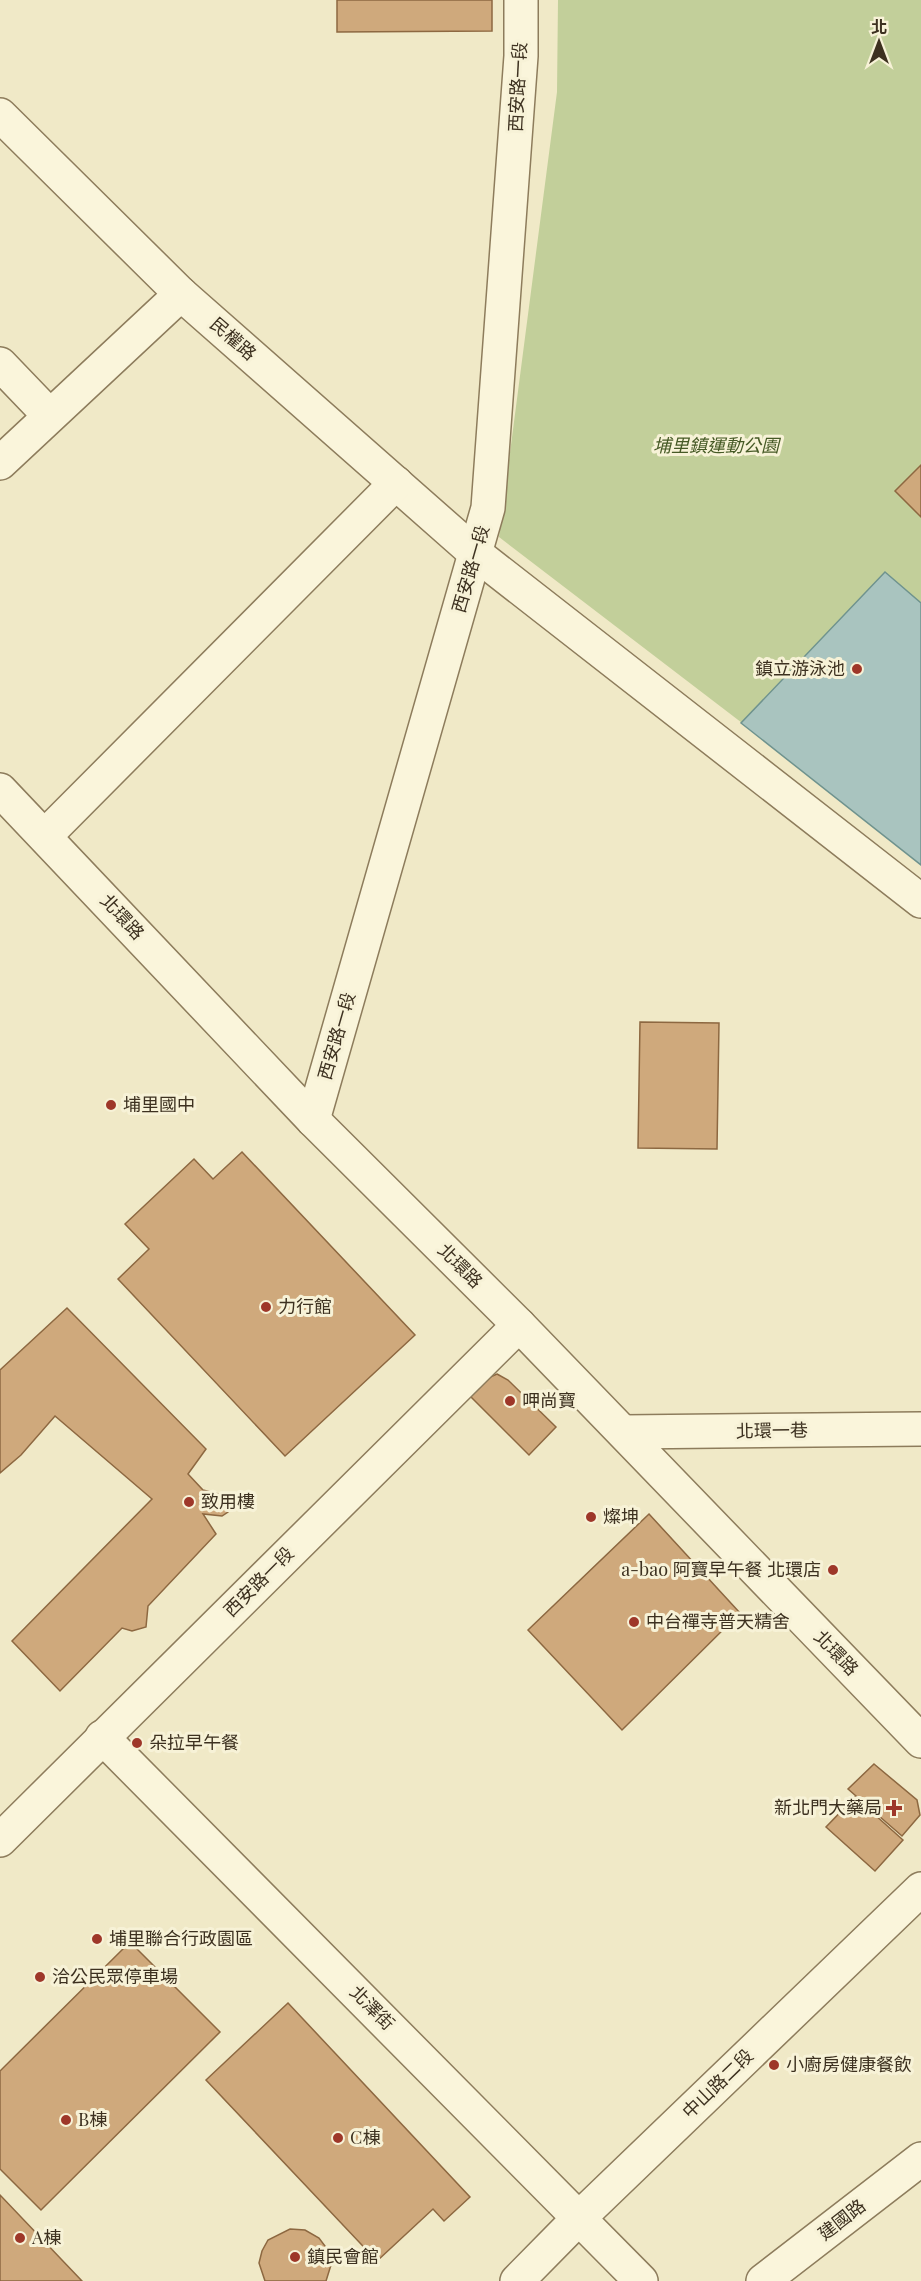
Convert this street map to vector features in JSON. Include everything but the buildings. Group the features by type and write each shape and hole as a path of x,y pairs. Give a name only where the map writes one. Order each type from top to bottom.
{"street":[{"name":"西安路一段","path":"313,1120 488,508 520,68 521,0"},
{"name":"民權路","path":"0,115 181,294 475,553 921,901"},
{"path":"0,463 181,294"},
{"path":"0,364 49,415"},
{"path":"46,835 396,483"},
{"name":"北環路","path":"0,790 46,835 313,1120 624,1432 921,1741"},
{"name":"西安路一段","path":"0,1840 519,1325"},
{"name":"北環一巷","path":"624,1432 921,1429"},
{"name":"北澤街","path":"102,1737 641,2281"},
{"name":"中山路二段","path":"517,2281 580,2217 921,1889"},
{"name":"建國路","path":"763,2281 921,2159"}],"green space":[{"name":"埔里鎮運動公園","path":"558,0 921,0 921,860 499,537 557,92"}],"water":[{"name":"鎮立游泳池","path":"885,572 921,603 921,865 741,723"}],"place":[{"name":"鎮立游泳池","path":"857,669"},
{"name":"埔里國中","path":"111,1105"},
{"name":"力行館","path":"266,1307"},
{"name":"呷尚寶","path":"510,1401"},
{"name":"致用樓","path":"189,1502"},
{"name":"燦坤","path":"591,1517"},
{"name":"a-bao 阿寶早午餐 北環店","path":"833,1570"},
{"name":"中台禪寺普天精舍","path":"634,1622"},
{"name":"朵拉早午餐","path":"137,1743"},
{"name":"新北門大藥局","path":"894,1808"},
{"name":"埔里聯合行政園區","path":"97,1939"},
{"name":"洽公民眾停車場","path":"40,1977"},
{"name":"小廚房健康餐飲","path":"774,2065"},
{"name":"B棟","path":"66,2120"},
{"name":"C棟","path":"338,2138"},
{"name":"A棟","path":"20,2238"},
{"name":"鎮民會館","path":"295,2257"}]}
